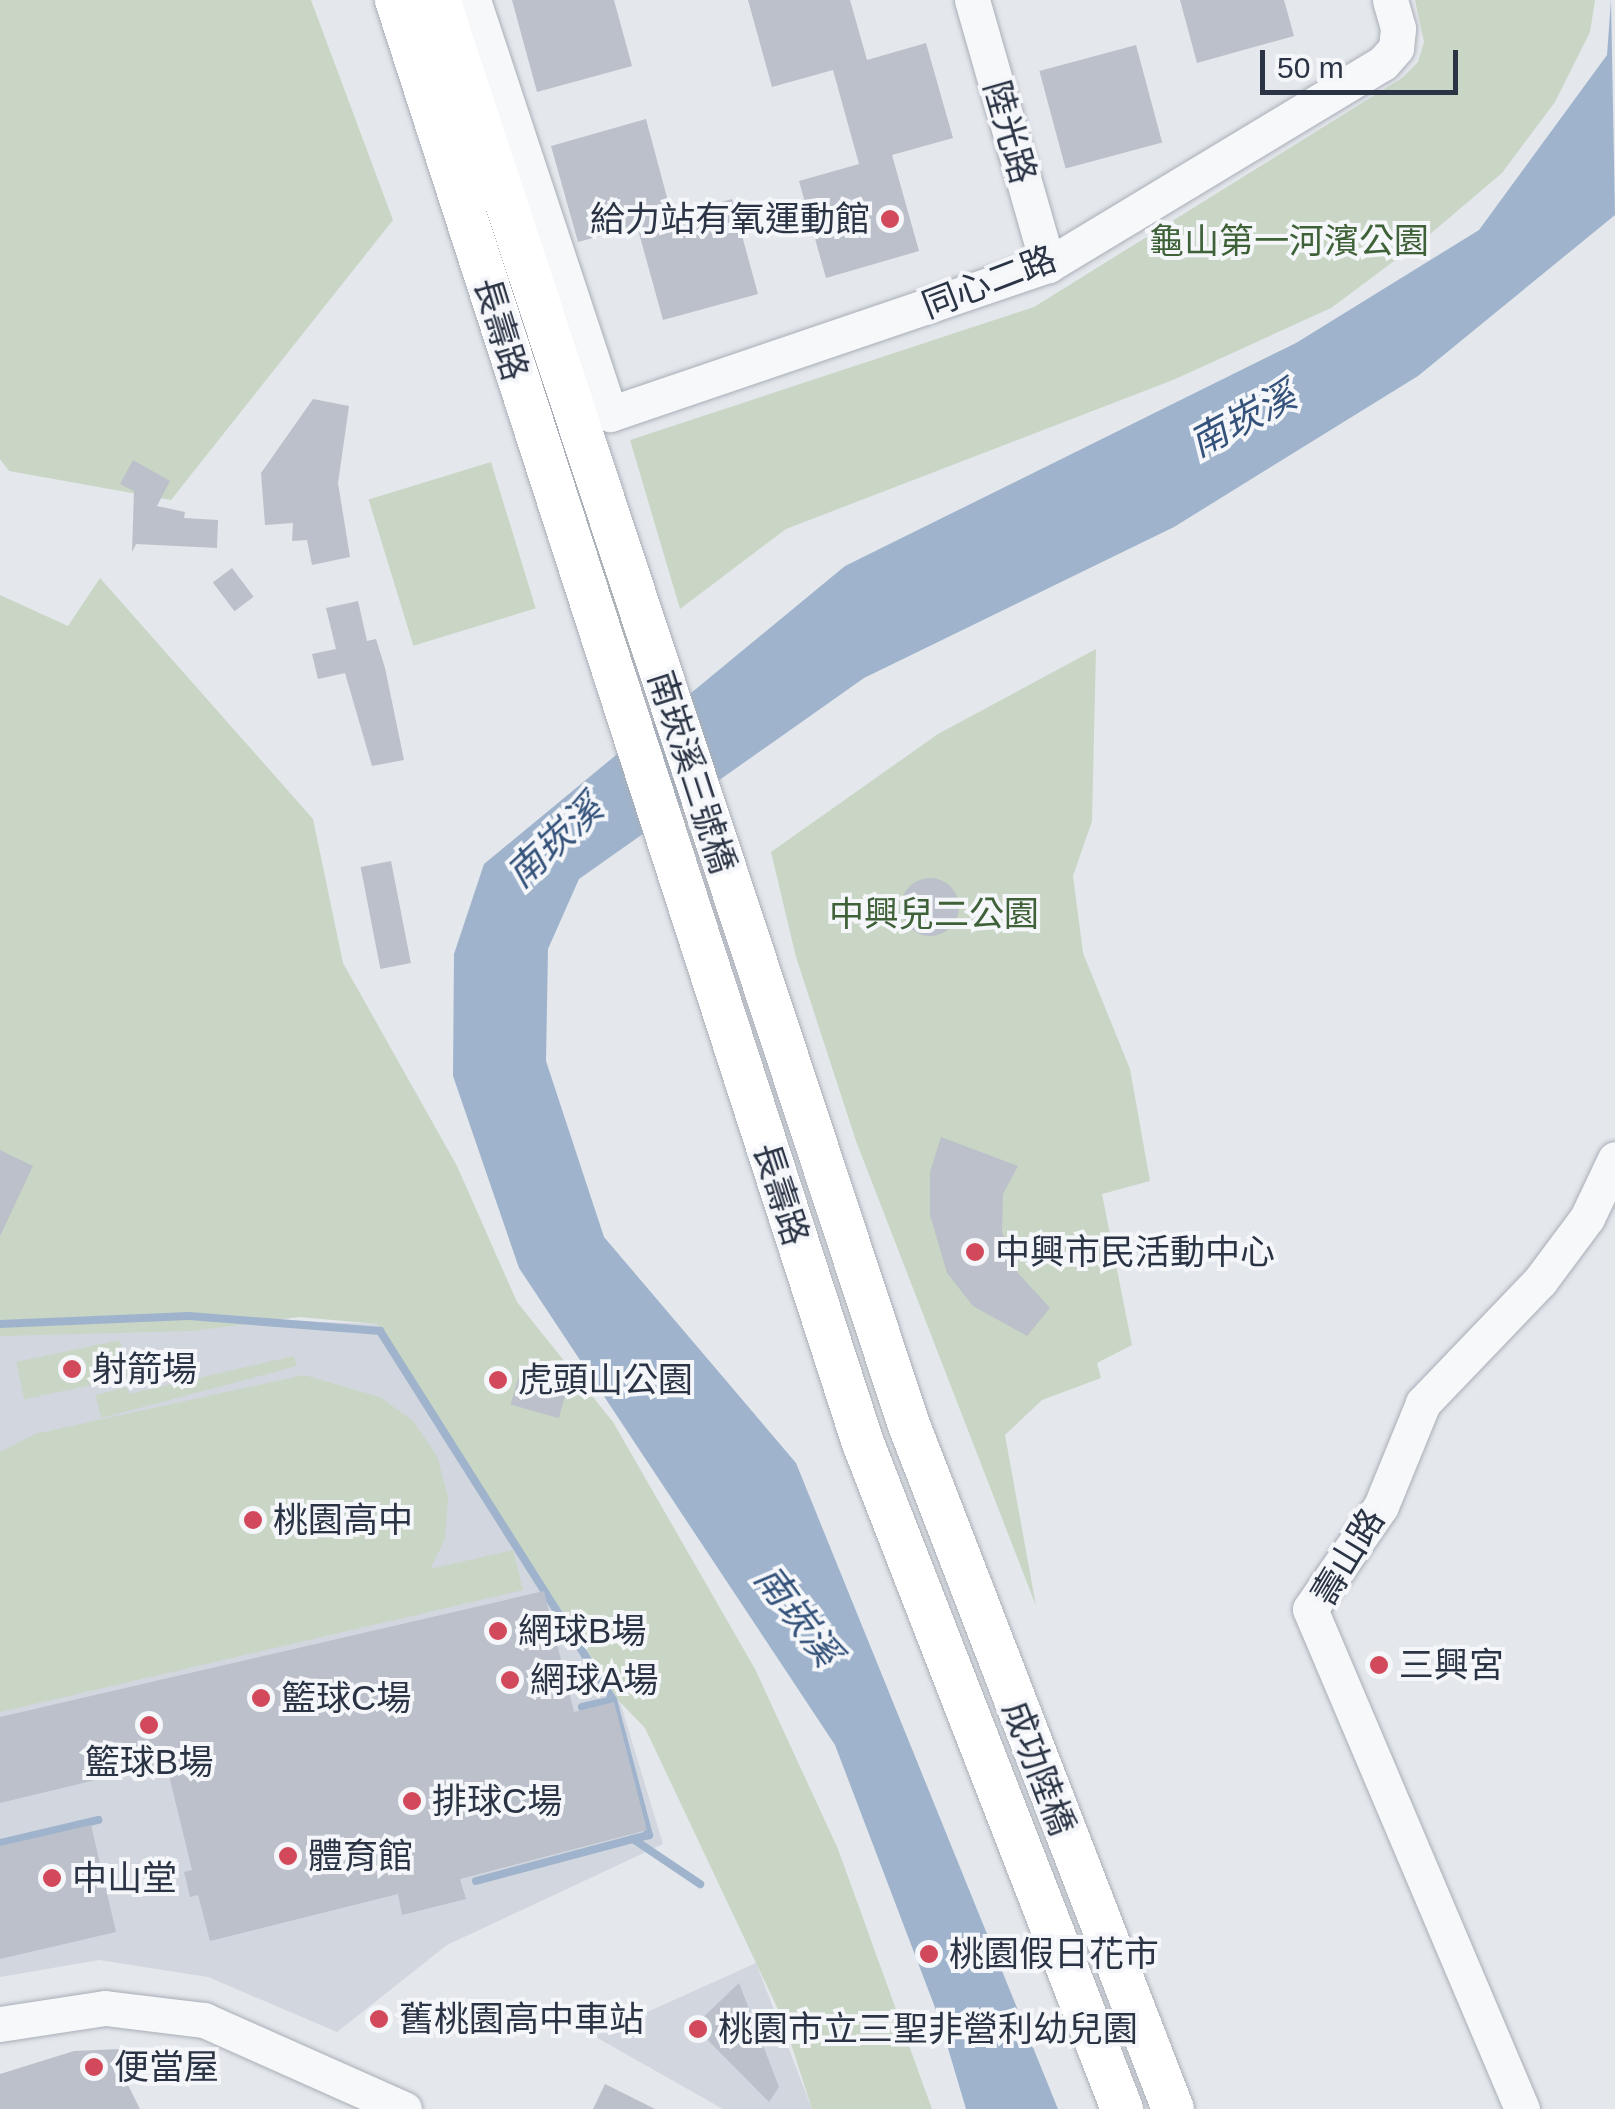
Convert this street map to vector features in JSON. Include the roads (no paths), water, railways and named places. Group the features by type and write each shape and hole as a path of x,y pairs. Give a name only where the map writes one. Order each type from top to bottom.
{"main road":[{"name":"長壽路","path":"396,0 605,658"},
{"name":"長壽路","path":"439,0 640,614"},
{"name":"南崁溪三號橋","path":"640,614 745,931"},
{"name":"南崁溪三號橋","path":"605,658 699,945"},
{"name":"長壽路","path":"745,931 909,1426"},
{"name":"長壽路","path":"699,945 862,1444"},
{"name":"成功陸橋","path":"909,1426 1173,2109"},
{"name":"成功陸橋","path":"862,1444 1122,2109"}],"street":[{"name":"同心二路","path":"473,0 610,414 1051,263 1384,63 1396,48 1398,28 1390,0"},
{"name":"陸光路","path":"975,0 1051,263"},
{"name":"壽山路","path":"1522,2109 1310,1609 1381,1506 1423,1403 1540,1281 1587,1218 1615,1158"},
{"path":"0,2024 105,2008 204,2020 404,2109"}],"water":[{"name":"南崁溪","path":"1611,0 1615,215 1418,376 1174,527 864,678 579,879 548,949 546,1061 604,1237 796,1463 1058,2109 966,2109 939,2018 835,1745 519,1268 453,1076 454,954 484,864 845,566 1296,343 1479,230 1607,55"}],"waterway":[{"path":"0,1324 189,1316 380,1331 613,1700 649,1835 633,1839 700,1884"},
{"path":"582,1707 613,1700"},
{"path":"0,1843 98,1820"},
{"path":"476,1881 633,1839"}],"place":[{"name":"給力站有氧運動館","path":"890,219"},
{"name":"中興市民活動中心","path":"975,1252"},
{"name":"射箭場","path":"72,1369"},
{"name":"虎頭山公園","path":"498,1380"},
{"name":"桃園高中","path":"253,1520"},
{"name":"網球B場","path":"498,1631"},
{"name":"三興宮","path":"1379,1665"},
{"name":"網球A場","path":"510,1680"},
{"name":"籃球C場","path":"261,1698"},
{"name":"籃球B場","path":"149,1725"},
{"name":"排球C場","path":"412,1801"},
{"name":"體育館","path":"288,1856"},
{"name":"中山堂","path":"52,1878"},
{"name":"桃園假日花市","path":"929,1954"},
{"name":"舊桃園高中車站","path":"379,2019"},
{"name":"桃園市立三聖非營利幼兒園","path":"698,2029"},
{"name":"便當屋","path":"94,2067"}],"park label":[{"name":"龜山第一河濱公園","path":"1289,241"},
{"name":"中興兒二公園","path":"934,914"}]}
